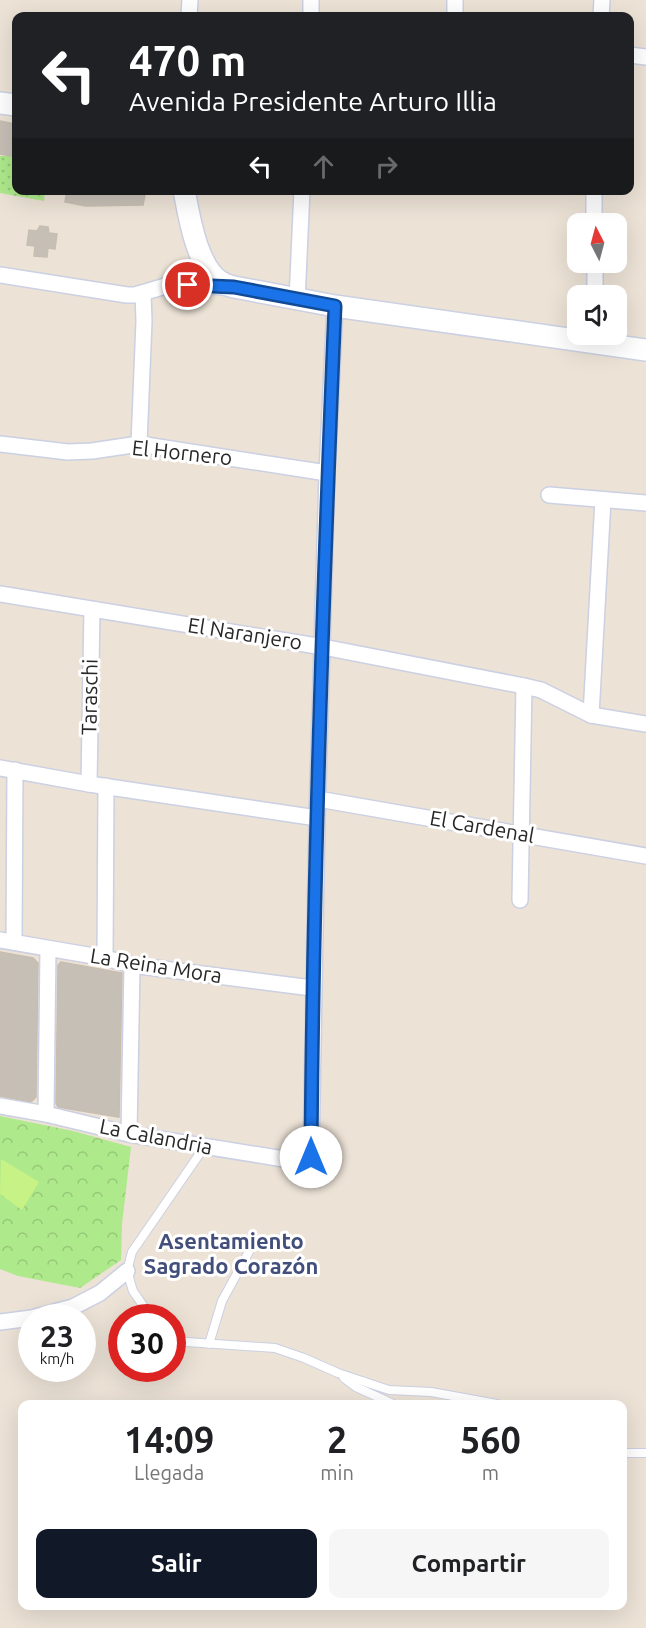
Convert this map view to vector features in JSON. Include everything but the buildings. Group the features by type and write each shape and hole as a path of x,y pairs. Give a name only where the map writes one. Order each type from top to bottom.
{"street":[{"path":"185,195 202,257 211,274 220,282 234,287 335,306 567,335"},
{"path":"297,300 302,195"},
{"path":"594,195 594,213"},
{"path":"0,275 127,295 169,285 234,287"},
{"path":"139,444 143,293"},
{"path":"312,988 327,473 335,306"},
{"path":"623,345 646,350"},
{"name":"El Hornero","path":"0,444 68,452 139,444 327,473"},
{"path":"549,495 646,503"},
{"path":"591,715 603,500"},
{"name":"El Naranjero","path":"0,594 323,647 524,686 541,690 591,715 646,724"},
{"name":"Taraschi","path":"89,784 92,610"},
{"path":"520,900 524,686"},
{"path":"7,941 7,769 89,784 317,818"},
{"path":"105,958 106,786"},
{"name":"El Cardenal","path":"318,799 646,856"},
{"name":"La Reina Mora","path":"7,941 132,965 312,988"},
{"path":"46,1114 48,949"},
{"path":"129,1134 132,965"},
{"name":"La Calandria","path":"0,1106 46,1114 129,1134 302,1161 311,1157 312,988"},
{"path":"79,1304 100,1293 127,1271"},
{"path":"0,1322 18,1320"}],"lane":[{"path":"142,1304 133,1291 127,1271 132,1252 205,1146"},
{"path":"209,1344 222,1301 252,1246"},
{"path":"186,1342 275,1348 389,1390 431,1392 475,1400"},
{"path":"338,1373 356,1387 384,1400"},
{"path":"627,1453 646,1453"}],"green space":[{"path":"7,153 12,155 12,195 45,195 44,201 0,193 0,156 6,156"},
{"path":"0,1116 73,1131 131,1147 122,1224 121,1260 80,1288 18,1276 0,1269"},
{"path":"1,1159 39,1182 22,1210 0,1194"}],"district":[{"name":"Asentamiento Sagrado Corazón","path":"231,1254"}],"route":[{"path":"188,285 234,287 335,306 327,473 312,988 311,1157"}]}
